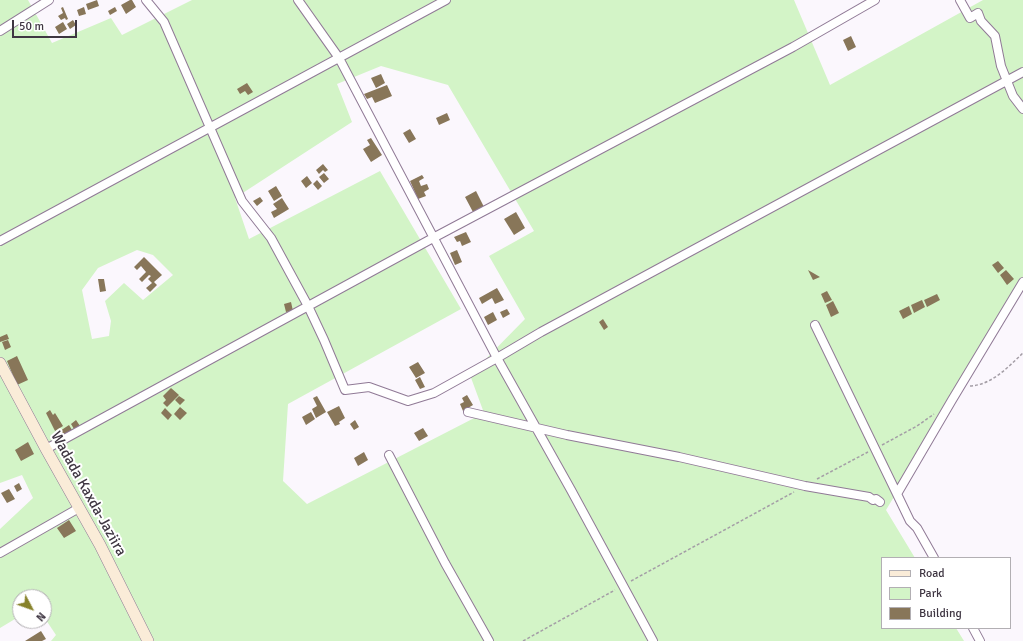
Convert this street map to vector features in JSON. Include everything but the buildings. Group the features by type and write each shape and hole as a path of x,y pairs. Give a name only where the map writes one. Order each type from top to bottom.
{"street":[{"path":"0,31 49,0"},
{"path":"146,0 164,22 242,201 271,238 308,306 348,393 369,387 408,401 434,393 541,332 1023,72"},
{"path":"298,0 339,58 497,358 653,641"},
{"path":"0,240 446,0"},
{"path":"46,449 433,238 792,47 875,0"},
{"path":"960,0 970,18 978,13 981,21 995,36 1001,66 1013,96 1023,109"},
{"path":"897,494 1023,282"},
{"path":"815,325 910,521 917,528 933,557"},
{"name":"Wadada Kaxda-Jaziira","path":"0,363 100,545 148,641"},
{"path":"468,412 536,428 679,457 805,486 873,500 876,499 880,502"},
{"path":"389,455 445,563 489,641"},
{"path":"0,553 79,508"},
{"path":"974,629 980,641"}],"path":[{"path":"970,386 979,386 1002,373 1023,353"},
{"path":"523,641 917,426 934,413"}],"green space":[{"path":"0,0 28,0 52,43 111,18 122,35 192,0 794,0 830,85 983,0 1023,0 1023,283 886,510 914,557 881,557 881,629 957,629 964,641 51,641 56,635 52,629 52,589 12,589 12,621 0,628 0,529 33,498 22,475 0,483","holes":["381,66 448,85 534,231 489,256 525,319 470,375 484,413 307,504 283,481 288,404 461,309 380,171 249,239 235,198 352,122 337,84","137,250 153,255 173,275 143,300 124,283 105,301 111,321 109,336 92,339 82,290 98,268"]}]}
